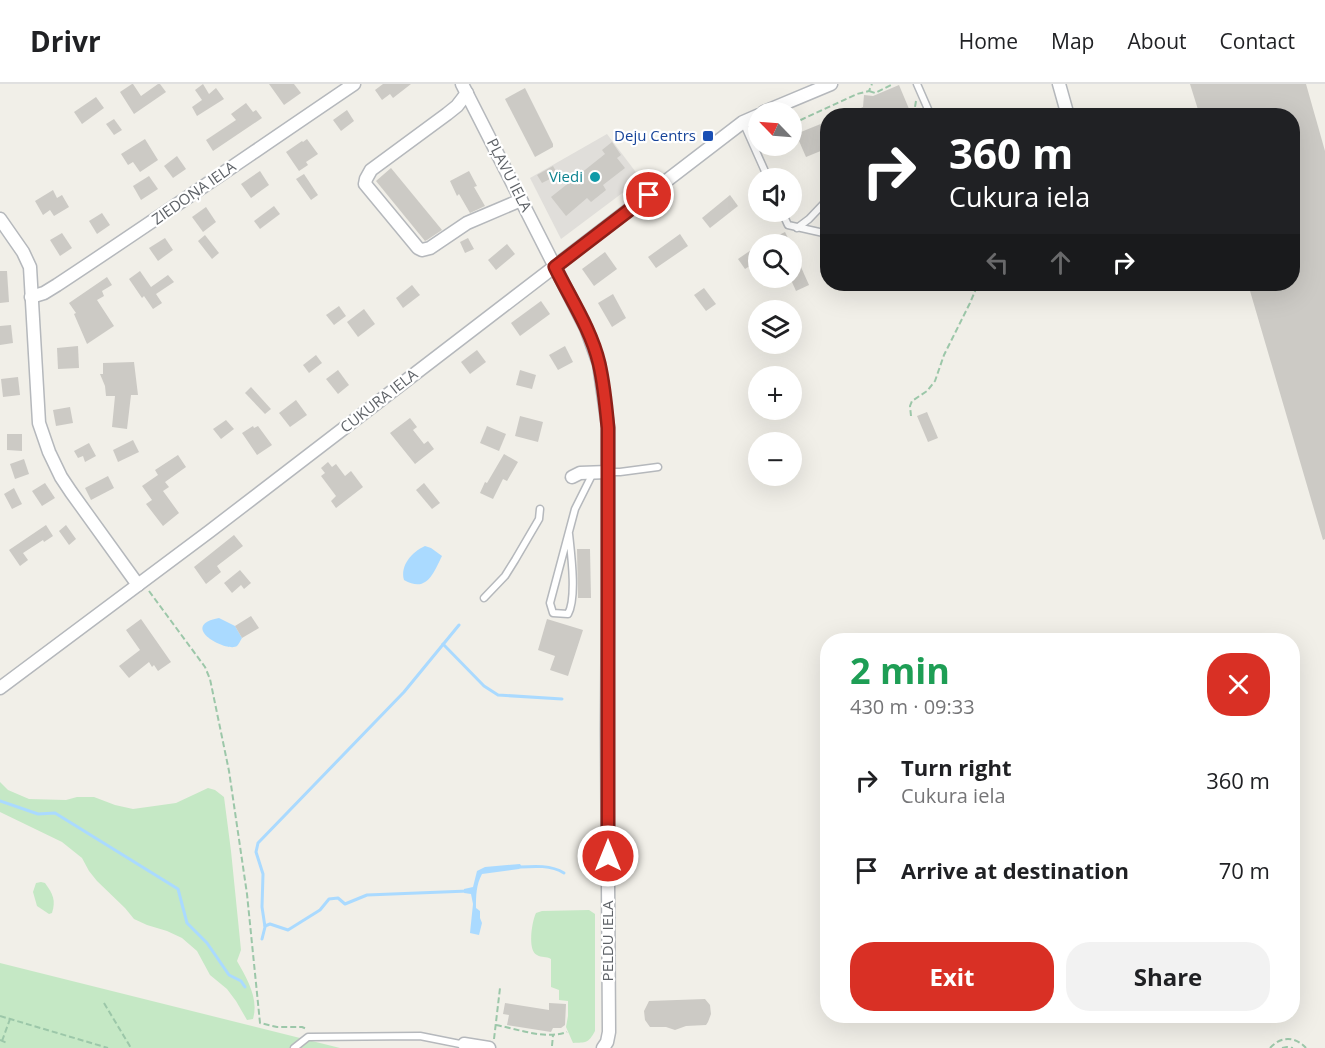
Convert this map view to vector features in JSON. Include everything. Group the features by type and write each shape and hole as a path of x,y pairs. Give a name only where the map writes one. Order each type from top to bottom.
{"street":[{"name":"ZIEDOŅA IELA","path":"31,297 44,293 95,260 354,84"},
{"path":"788,102 831,84"},
{"path":"1059,84 1066,108"},
{"path":"464,88 457,106 371,170 364,184 422,250 430,248 467,223 521,200"},
{"name":"PĻAVU IELA","path":"464,88 555,267"},
{"name":"CUKURA IELA","path":"0,688 142,587 748,120"},
{"path":"0,219 30,267 39,423 49,452 71,492 142,587"},
{"name":"PELDU IELA","path":"555,267 586,328 599,363 608,428 609,1032 603,1048"},
{"path":"572,477 580,473 608,472"},
{"path":"465,1046 492,1043"}],"lane":[{"path":"917,84 928,108"},
{"path":"743,122 764,168"},
{"path":"797,228 820,207"},
{"path":"787,222 788,225 797,228 820,232"},
{"path":"608,472 658,467"},
{"path":"569,534 572,607 568,614 552,613 550,603 575,509 593,473"},
{"path":"484,598 505,576 539,519 540,509"},
{"path":"294,1048 308,1037 420,1036 465,1046"}],"path":[{"path":"869,91 872,84"},
{"path":"827,108 857,94 869,91 875,93 893,84"},
{"path":"802,119 820,111"},
{"path":"911,416 912,401 927,391 935,381 944,355 975,291"},
{"path":"142,587 205,667 210,679 230,771 248,894 261,1023 277,1027 302,1027 308,1029 308,1037"},
{"path":"492,1043 500,988"},
{"path":"104,1003 131,1048"},
{"path":"0,1016 108,1048"},
{"path":"7,1043 1,1041 10,1019"},
{"path":"496,1024 553,1035 567,1032"},
{"path":"552,1046 553,1035"},
{"path":"1270,1048 1278,1041 1290,1038 1306,1048"},
{"path":"1282,1048 1293,1048"}],"shaded area":[{"path":"607,134 641,179 561,239 530,178"}],"green space":[{"path":"0,782 8,790 29,799 66,800 77,797 94,797 133,809 176,803 208,788 224,797 241,950 237,961 253,996 253,1019 247,1020 227,989 210,975 197,951 182,938 134,919 97,881 82,858 62,842 0,812"},
{"path":"36,883 45,883 53,897 52,913 49,914 37,906 33,892"},
{"path":"589,910 595,914 595,1031 586,1042 573,1043 566,1027 568,1001 559,1000 559,990 551,987 551,959 534,952 531,942 532,928 536,913 542,911"},
{"path":"0,963 340,1048 0,1048"}],"water":[{"path":"425,546 442,556 432,575 424,583 418,584 404,580 405,564"},
{"path":"219,618 235,626 242,638 237,646 224,646 208,638 204,632 203,627 207,622"},
{"path":"520,864 522,867 519,869 482,874 477,886 476,908 480,911 482,923 479,935 470,933 473,904 471,894 464,893 464,889 473,887 477,871 485,867"}],"building":[{"path":"132,84 141,96 158,84 166,92 134,114 120,92"},
{"path":"203,84 209,94 216,88 224,99 197,116 192,107 202,100 195,90"},
{"path":"269,84 294,84 301,93 284,105"},
{"path":"383,84 411,84 393,98 390,94 382,100 375,90"},
{"path":"1190,84 1306,84 1325,151 1325,539 1323,540 1250,291 1300,291 1300,108 1198,108"},
{"path":"899,85 909,108 861,108 863,107 864,95 873,96"},
{"path":"525,88 553,144 553,147 535,157 505,99"},
{"path":"96,97 104,108 82,124 74,112"},
{"path":"246,103 262,118 213,151 206,140 236,120 231,114"},
{"path":"347,110 354,121 341,131 333,120"},
{"path":"114,119 122,130 114,135 106,124"},
{"path":"820,124 820,151 806,157 802,148 802,132"},
{"path":"145,139 158,160 140,172 133,162 128,165 121,154"},
{"path":"307,139 318,154 306,162 308,165 299,171 286,152"},
{"name":"Viedi","path":"612,142 621,155 617,158 625,168 603,185 606,190 591,202 587,198 566,216 551,197 605,154 602,150"},
{"path":"177,156 186,169 173,178 164,166"},
{"path":"553,166 558,175 542,183 537,175"},
{"path":"391,168 442,230 425,241 376,181"},
{"path":"260,171 269,185 251,198 241,184"},
{"path":"469,171 477,186 474,187 485,206 470,213 459,194 457,196 450,181"},
{"path":"304,174 318,195 311,200 296,179"},
{"path":"149,176 158,189 141,200 133,186"},
{"path":"53,190 57,198 62,195 69,207 54,216 50,210 43,215 35,201"},
{"path":"730,195 738,206 710,228 702,218"},
{"path":"274,206 280,214 260,229 254,221"},
{"path":"206,207 216,222 203,232 192,217"},
{"path":"102,213 110,225 97,234 89,221"},
{"path":"62,233 72,248 60,256 50,240"},
{"path":"680,234 688,246 656,268 648,257"},
{"path":"205,235 219,253 212,259 198,241"},
{"path":"165,238 173,250 158,261 149,248"},
{"path":"468,238 474,249 465,253 460,242"},
{"path":"507,244 515,254 496,270 488,260"},
{"path":"605,252 617,269 594,286 582,269"},
{"path":"748,252 748,267 745,269 738,259"},
{"path":"802,269 809,285 796,291 795,288 802,288"},
{"path":"0,271 7,271 9,302 0,303"},
{"path":"140,271 151,287 168,275 174,282 156,294 162,303 153,309 129,279"},
{"path":"107,277 112,285 102,291 104,296 97,300 114,326 87,344 74,314 76,313 69,303"},
{"path":"412,285 420,295 403,308 396,298"},
{"path":"704,288 716,304 706,311 694,295"},
{"path":"613,294 626,318 612,327 598,303"},
{"path":"541,301 550,314 520,336 511,323"},
{"path":"339,306 346,316 334,325 326,315"},
{"path":"364,309 375,324 358,337 347,322"},
{"path":"11,325 13,343 0,345 0,326"},
{"path":"78,346 79,368 58,369 57,348"},
{"path":"565,346 573,362 558,370 549,355"},
{"path":"477,350 486,362 470,374 461,362"},
{"path":"316,355 322,363 309,373 303,365"},
{"path":"134,362 138,395 131,395 127,429 112,427 115,396 106,396 100,374 103,374 103,363"},
{"path":"338,370 349,385 338,394 326,379"},
{"path":"520,370 536,375 532,389 516,385"},
{"path":"18,377 20,395 3,397 1,379"},
{"path":"251,387 271,409 265,414 245,393"},
{"path":"296,400 307,415 290,427 279,413"},
{"path":"70,407 73,423 56,426 53,410"},
{"path":"927,412 938,438 928,442 917,416"},
{"path":"520,416 543,422 538,442 515,436"},
{"path":"410,418 417,427 413,430 424,444 428,441 434,449 415,464 390,433"},
{"path":"226,420 234,429 221,439 213,429"},
{"path":"253,426 254,428 258,426 272,445 257,455 242,433"},
{"path":"487,426 506,434 499,451 480,443"},
{"path":"7,434 22,434 22,451 7,450"},
{"path":"133,440 139,452 118,462 113,450"},
{"path":"89,443 96,456 85,462 83,456 78,458 74,451"},
{"path":"504,454 518,462 507,481 503,479 493,499 480,493"},
{"path":"178,455 186,467 165,482 169,487 163,491 179,513 163,526 146,504 152,500 142,486 158,475 155,470"},
{"path":"24,459 29,474 15,479 10,464"},
{"path":"328,462 332,467 336,464 345,476 351,471 363,487 336,508 331,501 336,496 321,476 325,473 321,468"},
{"path":"108,476 114,488 91,500 85,488"},
{"path":"45,483 55,498 42,506 32,491"},
{"path":"424,483 440,503 432,509 416,490"},
{"path":"14,488 22,504 12,509 4,494"},
{"path":"46,525 53,536 23,553 28,560 20,566 9,550"},
{"path":"66,525 76,539 69,545 59,531"},
{"path":"234,535 243,546 217,566 221,572 206,584 194,567"},
{"path":"577,549 590,549 591,598 578,598"},
{"path":"240,570 251,583 244,589 241,585 232,593 224,583"},
{"path":"251,616 259,628 242,638 235,626"},
{"path":"141,619 171,662 158,671 149,662 129,678 119,666 140,650 126,630"},
{"path":"547,619 583,630 568,676 550,670 555,656 538,650"},
{"path":"705,999 710,1005 711,1014 706,1025 686,1026 675,1030 666,1027 650,1027 645,1020 644,1011 649,1001"},
{"path":"505,1003 549,1010 549,1003 566,1004 565,1025 561,1028 553,1028 551,1032 507,1025 509,1015 503,1014"}],"waterway":[{"path":"262,939 265,927 262,907 263,874 256,852 258,843 404,692 459,625"},
{"path":"443,644 484,686 498,695 562,699"},
{"path":"0,801 38,814 55,813 178,889 187,923 207,943 229,975 241,981 245,987"},
{"path":"520,867 548,867 564,873"},
{"path":"265,926 270,924 288,930 320,910 329,899 338,898 345,904 367,895 468,891"}],"place":[{"name":"Deju Centrs","path":"708,136"},
{"name":"Viedi","path":"595,177"}],"route":[{"path":"608,856 608,428 599,363 594,346 555,267 649,195"}]}
